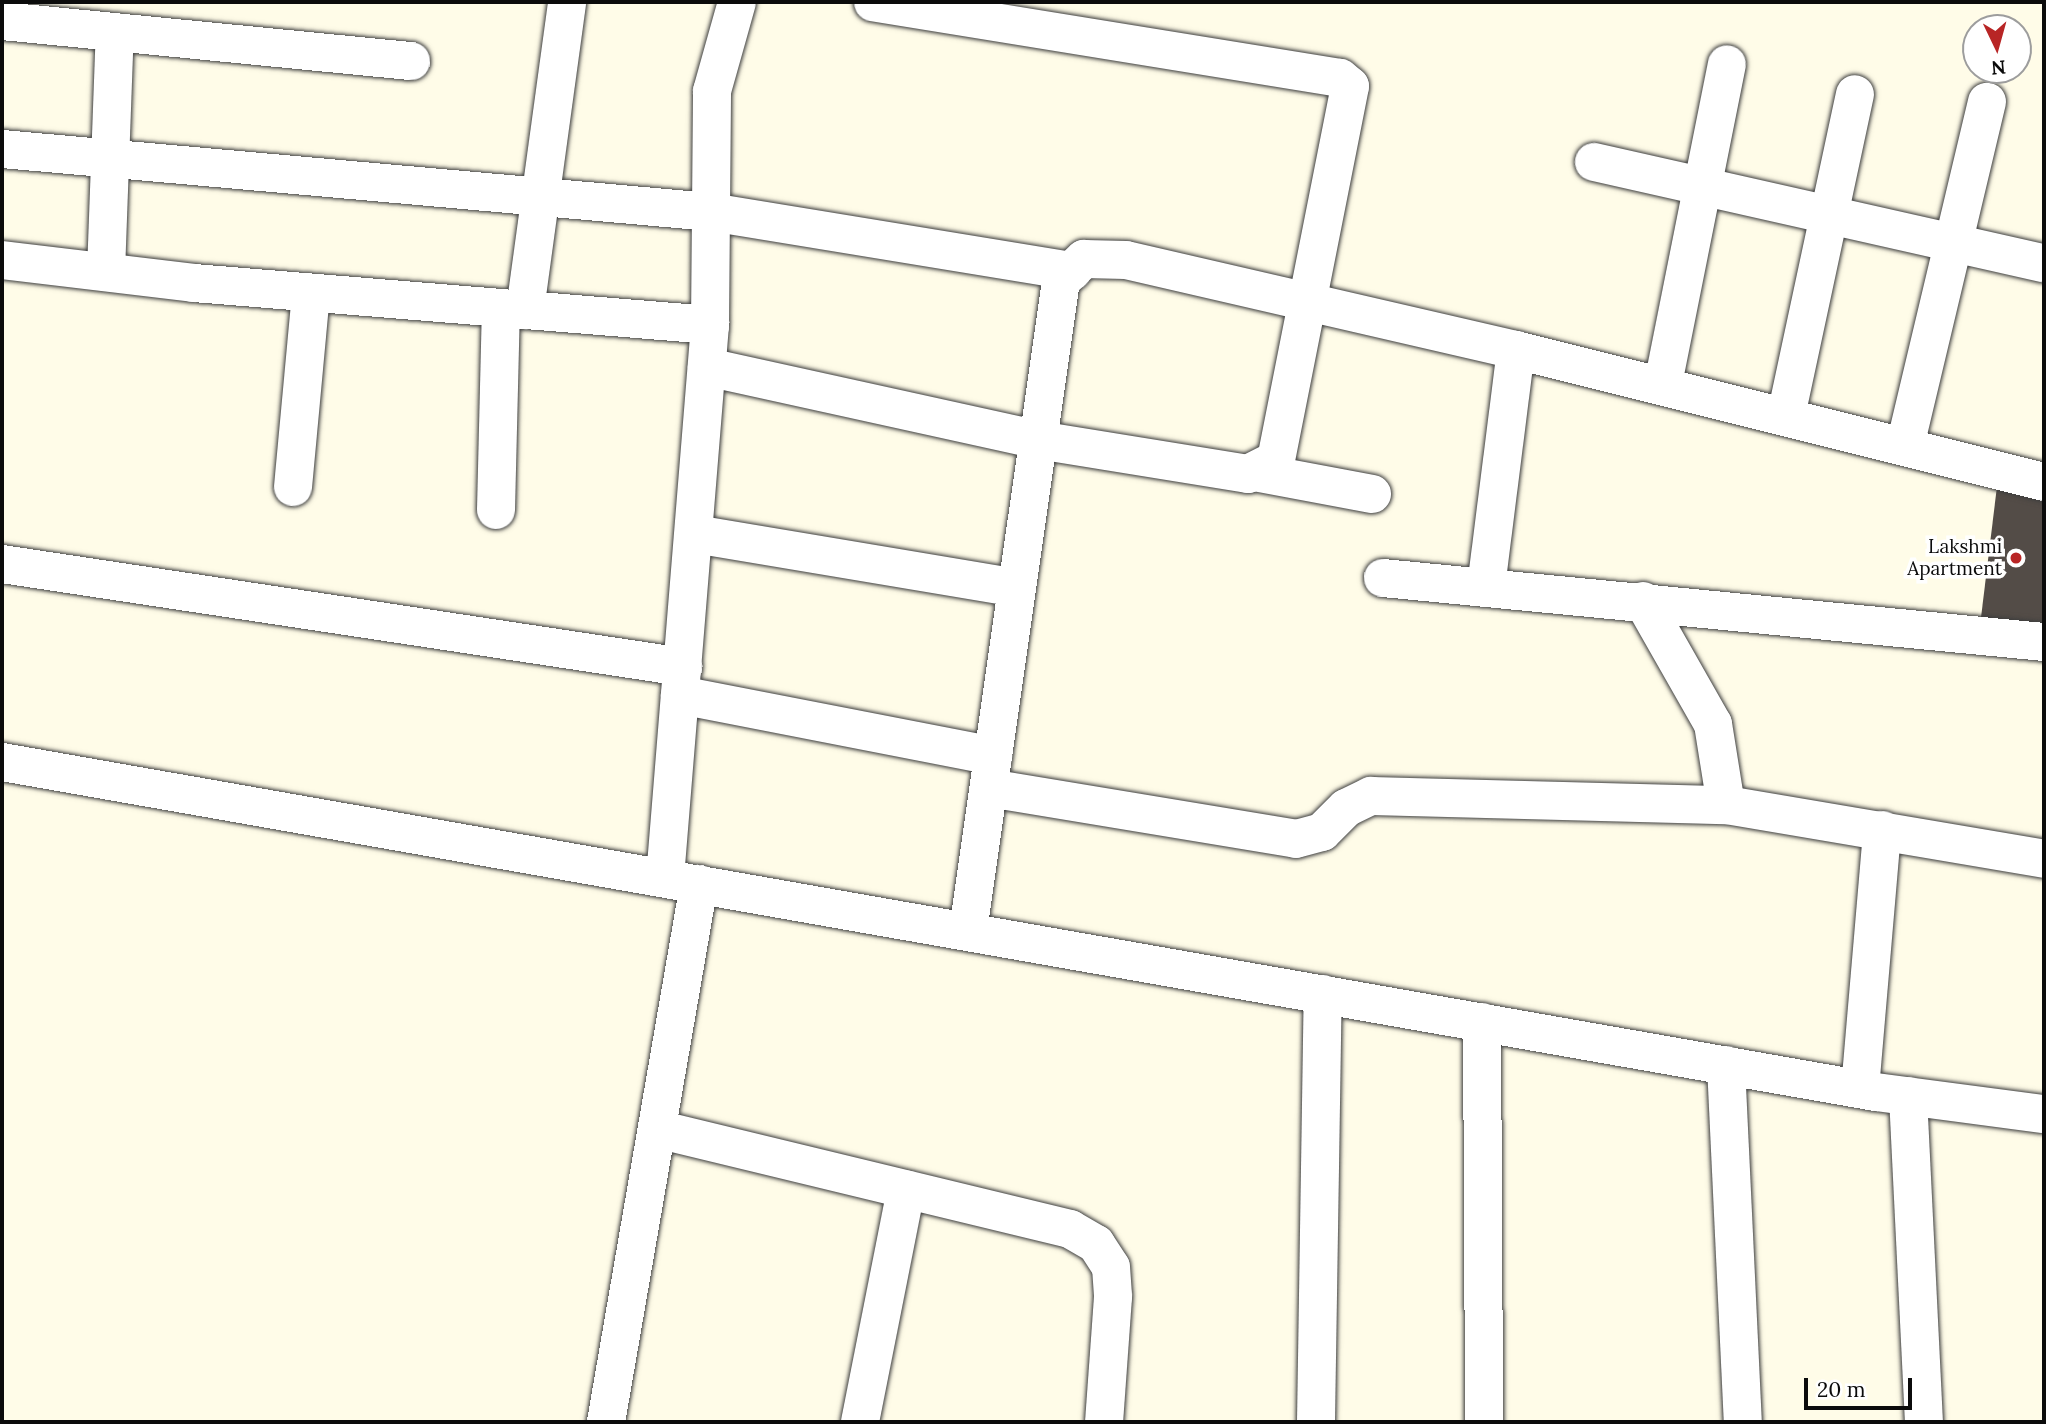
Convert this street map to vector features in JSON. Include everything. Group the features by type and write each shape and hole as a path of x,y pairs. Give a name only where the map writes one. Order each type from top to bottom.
{"street":[{"path":"496,510 513,309 536,199 567,2"},
{"path":"873,2 1345,81 1351,93 1306,302 1276,460 1260,473"},
{"path":"606,1422 657,1129 682,881 681,681 710,325 712,91 727,4"},
{"path":"2,21 411,61"},
{"path":"106,272 115,32"},
{"path":"1663,384 1705,187 1727,64"},
{"path":"1786,416 1832,215 1855,94"},
{"path":"1905,446 1956,243 1987,102"},
{"path":"2,149 110,157 536,199 711,212 1072,271"},
{"path":"1594,162 2044,263"},
{"path":"968,931 1061,281 1084,259 1126,260 1663,384 2044,482"},
{"path":"2,260 311,292 710,325"},
{"path":"293,487 311,292"},
{"path":"1486,587 1516,350"},
{"path":"707,367 1038,440 1260,473 1372,494"},
{"path":"694,534 1017,588"},
{"path":"2,564 681,681 991,772 1296,839 1322,832 1346,808 1371,796 1726,805 2044,859"},
{"path":"1383,578 1643,601 2044,642"},
{"path":"1643,601 1713,724 1726,805"},
{"path":"2,762 1860,1089 2044,1114"},
{"path":"1860,1089 1882,830"},
{"path":"1316,1422 1323,994"},
{"path":"1482,1022 1484,1422"},
{"path":"1726,1065 1743,1422"},
{"path":"1908,1096 1924,1422"},
{"path":"657,1129 1070,1229 1096,1244 1111,1267 1113,1297 1104,1422"},
{"path":"860,1422 906,1189"}],"building":[{"name":"Lakshmi Apartment","path":"1999,470 2044,482 2044,642 1979,634"}],"place":[{"name":"Lakshmi Apartment","path":"2016,558"}]}
